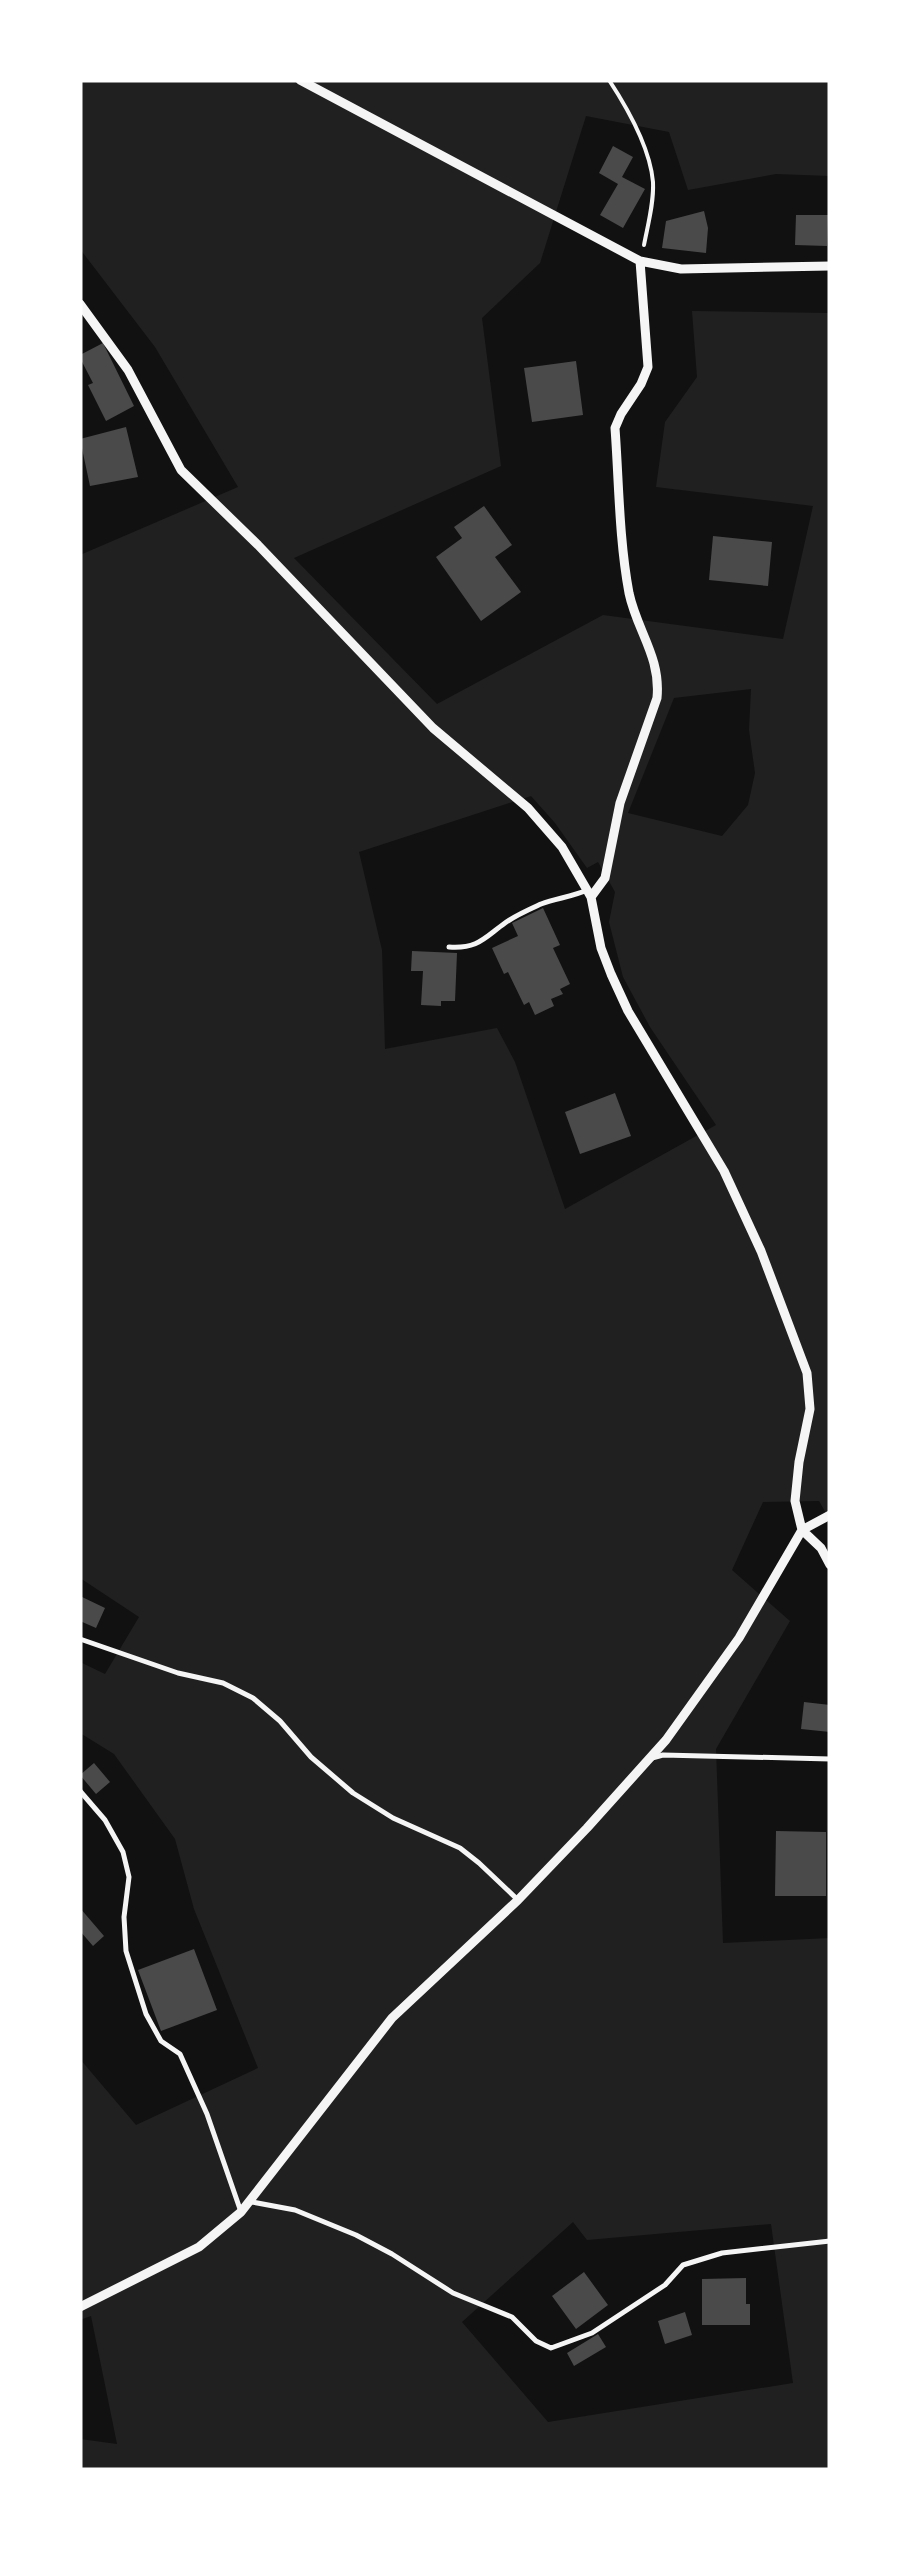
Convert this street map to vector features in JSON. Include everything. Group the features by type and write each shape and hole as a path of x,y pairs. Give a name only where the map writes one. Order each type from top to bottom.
{"street":[{"path":"300,80 640,260 681,269 830,266"},
{"path":"590,893 605,878 620,803 657,698 656,662 637,622 630,596 615,428 648,368 640,260"},
{"path":"80,304 128,370 181,470 433,728 528,808 562,847 590,893 601,948 616,986 724,1171 762,1251 807,1372 810,1409 794,1502 802,1530 821,1548 830,1565"},
{"path":"80,2307 199,2247 240,2212 392,2018 518,1900 666,1740 739,1638 802,1530 830,1515"}],"lane":[{"path":"449,948 476,945 507,921 545,903 590,893"},
{"path":"80,1639 178,1673 223,1683 253,1698 280,1721 311,1757 353,1792 392,1818 460,1848 518,1900"},
{"path":"649,1759 663,1755 830,1759"},
{"path":"80,1791 105,1820 123,1852 129,1877 124,1917 126,1951 146,2014 162,2040 180,2054 206,2114 240,2212"},
{"path":"249,2201 295,2210 356,2235 452,2293 512,2317 536,2342 551,2348 592,2333 665,2285 683,2265 722,2253 830,2241"}],"path":[{"path":"610,80 641,138 653,180 652,208 640,260"}],"shaded area":[{"path":"80,80 830,80 830,176 776,174 688,190 669,132 586,116 540,263 482,318 501,466 294,558 437,704 603,615 783,639 813,506 656,487 665,422 697,377 692,311 830,313 830,1520 819,1501 763,1502 732,1570 790,1621 716,1749 723,1943 830,1938 830,2470 80,2470 80,2439 117,2444 91,2316 80,2320 80,2059 136,2125 258,2068 194,1909 175,1839 114,1754 80,1733 80,1662 105,1674 139,1617 80,1578 80,555 238,487 155,347 80,249","holes":["751,689 749,730 755,773 748,805 722,836 628,813 674,698","531,796 587,868 598,862 615,892 609,922 623,977 650,1027 716,1125 565,1209 515,1062 497,1028 385,1049 382,950 359,852","573,2222 587,2240 771,2224 793,2383 548,2422 462,2322"]}],"building":[{"path":"613,146 633,157 622,177 645,189 623,228 600,215 618,184 599,173"},
{"path":"704,211 708,228 706,253 662,248 666,221"},
{"path":"796,215 828,215 827,246 795,245"},
{"path":"103,343 134,406 106,421 80,358"},
{"path":"576,361 583,415 532,422 524,368"},
{"path":"126,427 138,477 90,486 80,439"},
{"path":"484,506 512,545 495,557 521,592 481,621 436,557 462,538 454,527"},
{"path":"713,536 772,542 768,586 709,580"},
{"path":"543,908 560,945 553,948 570,984 560,989 563,994 551,999 554,1006 535,1015 529,1002 524,1005 508,972 504,974 492,948 518,936 512,923"},
{"path":"412,951 457,953 455,1001 441,1001 441,1006 421,1005 423,971 411,971"},
{"path":"615,1093 631,1136 580,1154 565,1112"},
{"path":"80,1596 105,1608 96,1628 80,1621"},
{"path":"804,1702 830,1705 830,1732 801,1729"},
{"path":"94,1763 110,1782 96,1794 80,1775"},
{"path":"776,1831 826,1832 826,1896 775,1896"},
{"path":"80,1908 104,1936 93,1946 80,1931"},
{"path":"194,1949 217,2010 161,2031 138,1970"},
{"path":"584,2272 608,2305 576,2329 552,2296"},
{"path":"746,2278 750,2325 702,2325 702,2279"},
{"path":"685,2312 692,2335 665,2344 658,2321"},
{"path":"598,2334 606,2347 574,2366 567,2353"}]}
